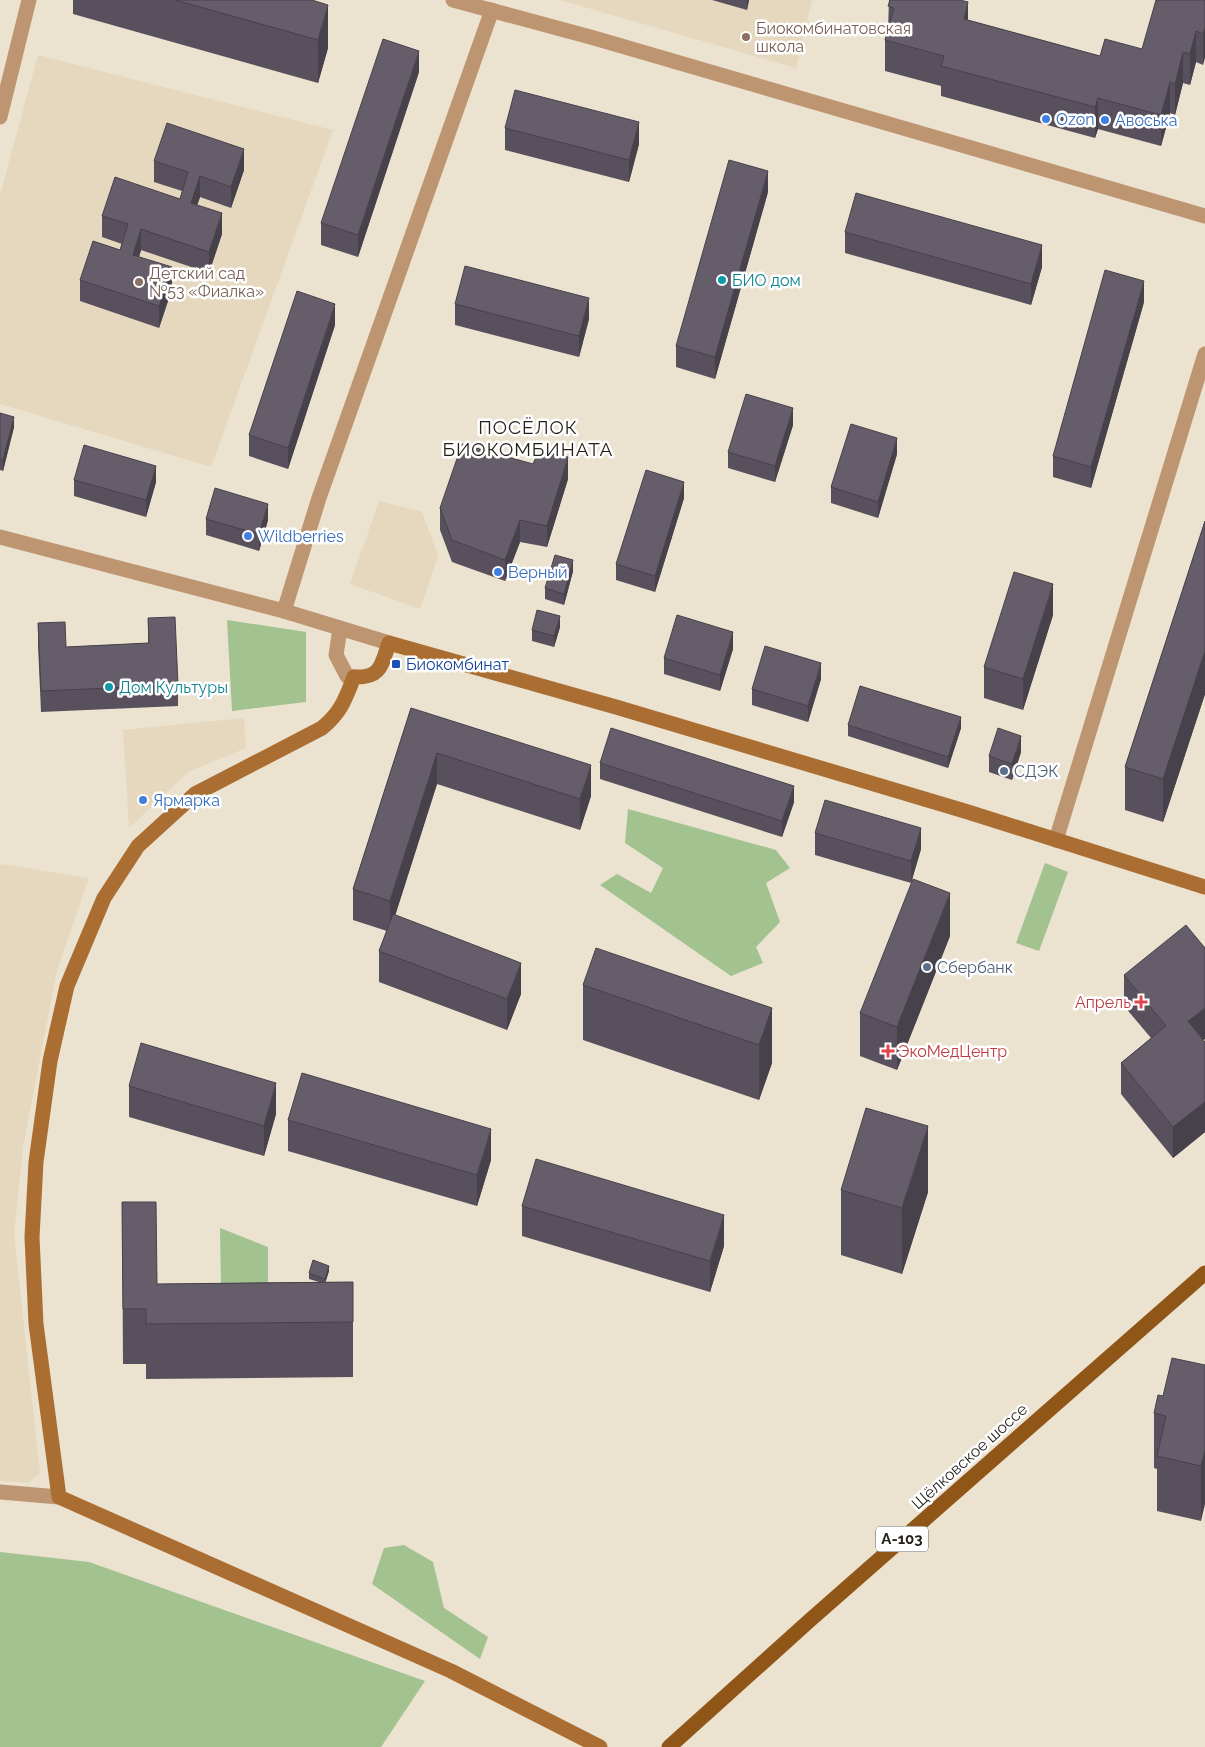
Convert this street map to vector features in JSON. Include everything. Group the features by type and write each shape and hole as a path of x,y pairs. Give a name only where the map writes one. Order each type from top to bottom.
{"main road":[{"name":"Щёлковское шоссе","path":"669,1747 815,1615 1205,1273"}],"street":[{"path":"0,117 29,0"},
{"path":"454,0 1205,216"},
{"path":"284,611 319,498 492,10"},
{"path":"1056,840 1205,354"},
{"path":"0,537 284,611 340,629 616,707 1205,887"},
{"path":"340,629 336,655 347,676 369,678 379,670 389,643"},
{"path":"59,1497 36,1324 32,1237 36,1162 50,1061 67,986 104,898 138,846 195,794 322,728 337,715 345,701 354,677"},
{"path":"0,1492 59,1497 451,1671 600,1747"}],"shaded area":[{"name":"Биокомбинатовская школа","path":"560,0 812,0 796,68"},
{"name":"Детский сад №53 «Фиалка»","path":"38,55 333,130 211,467 0,404 0,195"},
{"path":"379,501 422,512 438,556 420,609 350,584"},
{"name":"Ярмарка","path":"244,718 246,748 188,772 129,828 123,730"},
{"path":"0,864 89,878 57,970 23,1147 14,1234 40,1473 28,1483 0,1481"}],"green space":[{"path":"227,620 306,632 306,702 232,711"},
{"path":"628,809 776,850 790,868 766,883 780,922 756,947 763,963 731,976 600,885 617,874 651,893 663,868 625,843"},
{"path":"1045,863 1068,872 1039,951 1016,943"},
{"path":"220,1228 268,1247 268,1287 221,1287"},
{"path":"404,1545 433,1562 444,1608 488,1637 480,1659 372,1584 384,1548"},
{"path":"0,1552 89,1562 425,1681 381,1747 0,1747"}],"building":[{"path":"175,0 312,0 328,5 318,40"},
{"path":"890,0 960,0 968,2 964,19 1100,56 1105,39 1142,49 1156,0 1205,0 1205,27 1203,34 1196,31 1190,54 1183,52 1175,84 1170,82 1161,115 1098,98 1095,107 941,66 944,56 885,40 894,8 888,6"},
{"path":"383,39 419,51 358,235 321,223"},
{"path":"515,90 639,122 629,160 505,128"},
{"path":"167,123 244,149 231,187 200,176 191,203 222,213 209,252 141,229 133,255 172,267 159,306 80,280 93,241 120,250 128,224 102,216 115,177 180,199 188,172 154,161"},
{"name":"БИО дом","path":"729,160 768,171 715,357 676,346"},
{"path":"856,193 1042,245 1031,284 845,232"},
{"path":"465,266 589,298 579,336 455,304"},
{"path":"1105,270 1144,281 1091,467 1053,456"},
{"path":"297,291 335,304 288,448 249,435"},
{"path":"746,394 793,408 775,466 728,452"},
{"path":"0,413 14,417 3,460 0,459"},
{"path":"851,424 897,438 878,502 831,487"},
{"path":"462,444 533,464 540,448 568,457 547,526 520,520 505,560 452,540 440,508"},
{"path":"84,445 156,466 146,500 74,480"},
{"path":"646,470 684,482 655,576 616,564"},
{"path":"215,488 268,504 259,534 206,519"},
{"path":"1205,521 1205,651 1163,779 1125,767"},
{"path":"555,555 573,560 564,594 545,588"},
{"path":"1014,572 1053,584 1023,679 984,667"},
{"path":"537,610 560,616 554,636 532,630"},
{"path":"677,615 733,632 720,675 664,658"},
{"path":"175,617 178,685 41,691 38,623 65,622 66,647 149,643 148,618"},
{"path":"765,646 821,663 808,706 752,689"},
{"path":"860,686 961,717 948,757 848,725"},
{"path":"411,708 591,765 580,799 437,753 390,901 353,889"},
{"path":"611,728 794,786 782,821 600,763"},
{"path":"998,728 1021,736 1012,764 989,756"},
{"path":"825,800 921,828 911,861 815,833"},
{"path":"913,879 950,893 897,1027 860,1013"},
{"path":"393,914 521,963 507,999 379,951"},
{"path":"1186,925 1205,948 1205,1008 1188,1021 1205,1042 1205,1102 1173,1127 1121,1063 1166,1026 1124,975"},
{"path":"596,948 772,1008 759,1045 583,985"},
{"path":"141,1043 276,1083 264,1126 129,1086"},
{"path":"302,1073 491,1129 477,1175 288,1120"},
{"path":"866,1108 928,1126 902,1208 841,1190"},
{"path":"536,1159 724,1215 710,1261 522,1206"},
{"path":"122,1202 156,1202 157,1284 353,1282 353,1322 146,1324 146,1309 123,1309"},
{"path":"313,1260 329,1266 325,1279 309,1273"},
{"path":"1172,1358 1205,1365 1205,1449 1201,1466 1157,1456 1166,1416 1154,1413 1158,1395 1163,1396"}],"place":[{"name":"Биокомбинатовская школа","path":"746,37"},
{"name":"Ozon","path":"1046,119"},
{"name":"Авоська","path":"1105,120"},
{"name":"БИО дом","path":"722,280"},
{"name":"Детский сад №53 «Фиалка»","path":"139,282"},
{"name":"Wildberries","path":"248,536"},
{"name":"Верный","path":"498,572"},
{"name":"Биокомбинат","path":"396,664"},
{"name":"Дом Культуры","path":"109,687"},
{"name":"СДЭК","path":"1004,771"},
{"name":"Ярмарка","path":"143,800"},
{"name":"Сбербанк","path":"927,967"},
{"name":"Апрель","path":"1141,1002"},
{"name":"ЭкоМедЦентр","path":"888,1051"}],"district":[{"name":"ПОСЁЛОК БИОКОМБИНАТА","path":"528,438"}]}
